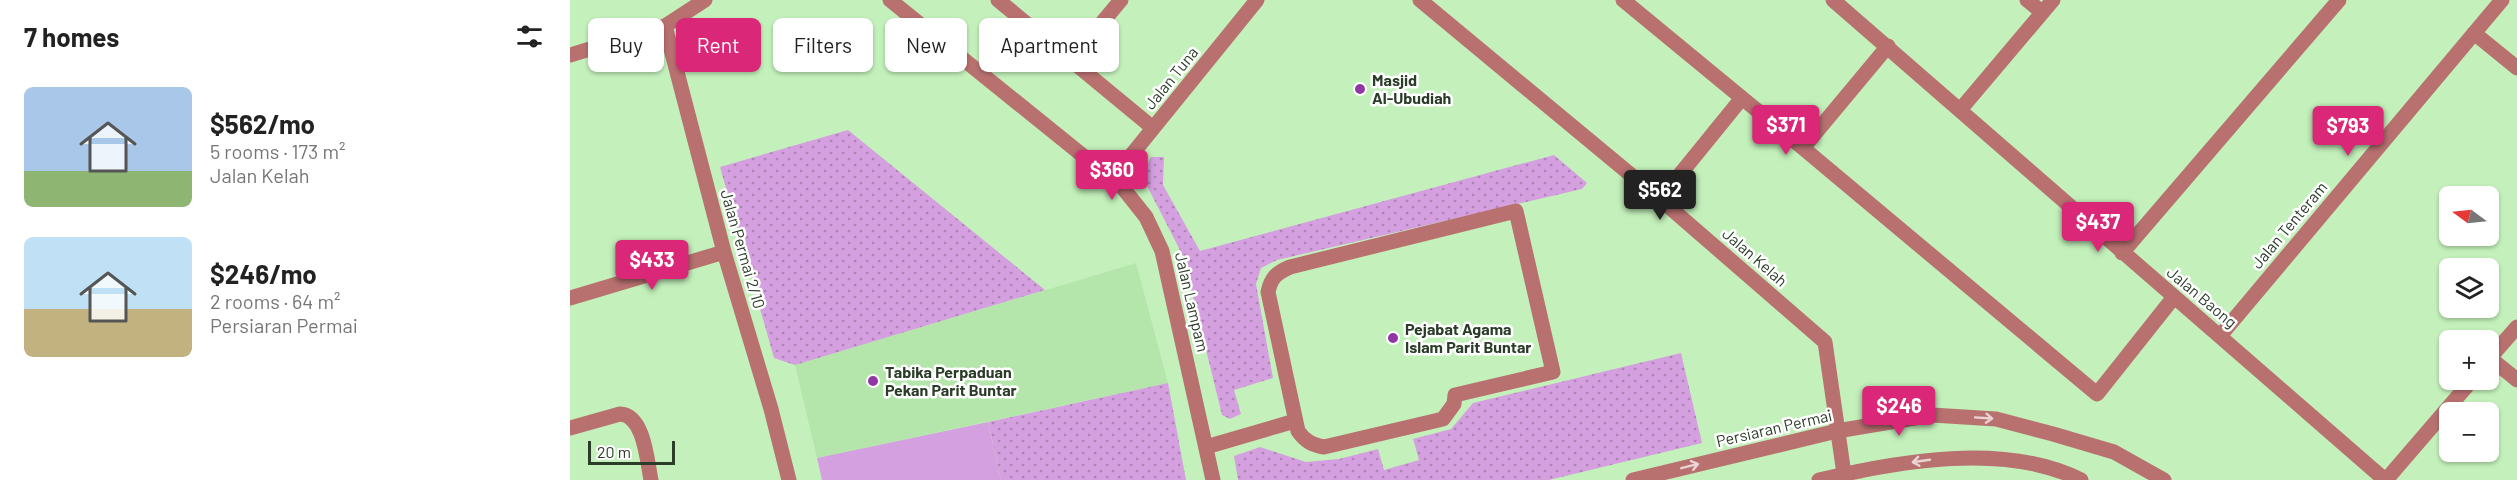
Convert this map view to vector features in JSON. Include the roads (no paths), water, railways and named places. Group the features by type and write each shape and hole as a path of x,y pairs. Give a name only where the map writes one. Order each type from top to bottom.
{"street":[{"path":"570,55 665,26 705,0"},
{"name":"Jalan Lampam","path":"890,0 1123,188 1146,217 1162,251 1213,480"},
{"path":"998,0 1019,18"},
{"path":"1106,18 1121,0"},
{"name":"Jalan Tuna","path":"1112,179 1257,0"},
{"name":"Jalan Kelah","path":"1420,0 1660,199 1825,342 1844,474"},
{"path":"1623,0 2097,394 2174,297"},
{"name":"Jalan Baong","path":"1833,0 2386,480"},
{"path":"2028,0 2042,12"},
{"path":"1960,110 2053,0"},
{"path":"2122,253 2339,0"},
{"name":"Jalan Tenteram","path":"2220,336 2502,0"},
{"name":"Jalan Permai 2/10","path":"665,26 724,252 771,409 789,480"},
{"path":"2475,33 2517,68"},
{"path":"1803,148 1888,46"},
{"path":"1084,72 1153,128"},
{"path":"1660,199 1742,98"},
{"path":"1516,211 1552,372 1455,395 1454,405 1443,419 1324,447 1313,445 1304,439 1295,421 1268,292 1271,279 1280,271 1290,267 1516,211"},
{"path":"570,298 724,252"},
{"path":"2499,348 2517,327"},
{"path":"2499,366 2517,380"},
{"path":"2386,480 2463,390"},
{"path":"570,428 627,414 635,420 639,428 651,480"},
{"name":"Persiaran Permai","path":"1633,480 1838,431 1932,415 1996,419 2114,452 2164,480"},
{"path":"1206,447 1295,421"},
{"path":"1820,480 1926,459 1997,459 2061,470 2081,480"}],"place":[{"name":"Masjid Al-Ubudiah","path":"1360,89"},
{"name":"Pejabat Agama Islam Parit Buntar","path":"1393,338"},
{"name":"Tabika Perpaduan Pekan Parit Buntar","path":"873,381"}]}
